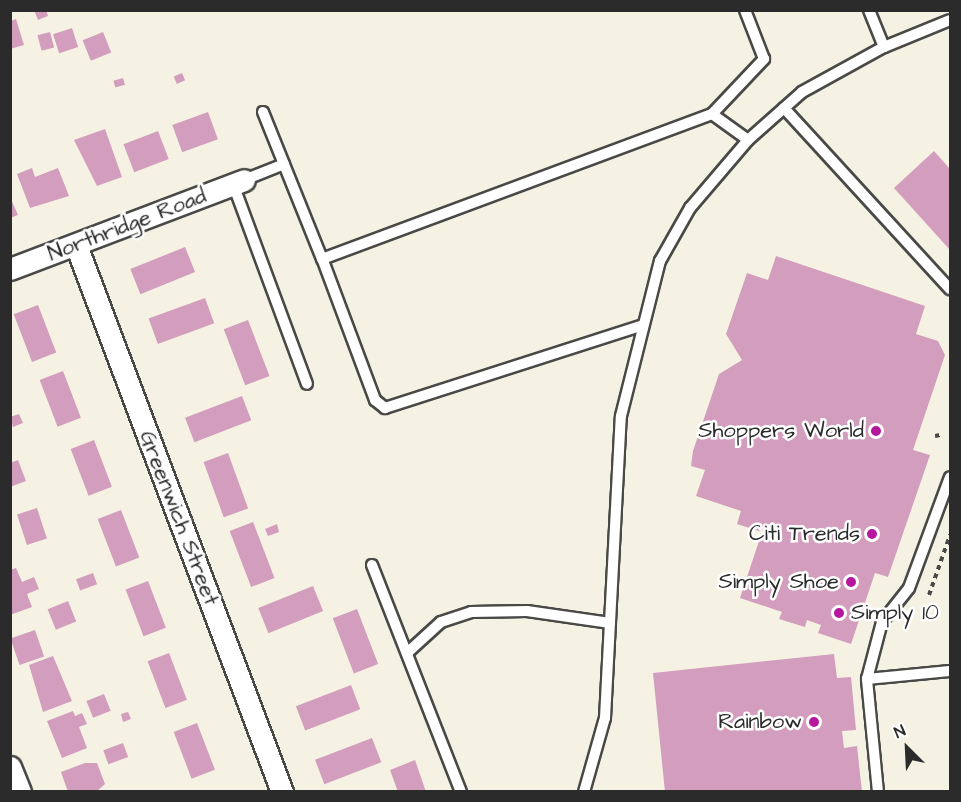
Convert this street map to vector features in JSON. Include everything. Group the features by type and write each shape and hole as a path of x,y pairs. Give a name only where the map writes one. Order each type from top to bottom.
{"street":[{"name":"Northridge Road","path":"10,269 238,182"},
{"name":"Greenwich Street","path":"76,245 282,792"},
{"path":"10,767 20,792"}],"lane":[{"path":"322,258 712,114 764,59 745,10"},
{"path":"869,10 884,47"},
{"path":"584,792 605,718 621,416 640,326 660,261 690,208 748,140 784,108 884,47 951,20"},
{"path":"784,108 951,289"},
{"path":"263,112 322,258 375,400 385,408 640,326"},
{"path":"712,114 748,140"},
{"path":"284,164 238,182 307,384"},
{"path":"878,792 867,679 882,622 909,588 951,477"},
{"path":"372,565 461,792"},
{"path":"406,653 441,622 471,612 528,611 610,623"},
{"path":"867,679 951,671"}],"path":[{"path":"929,595 951,535"}],"building":[{"path":"34,10 46,10 48,16 38,20"},
{"path":"16,19 24,45 10,49 10,21"},
{"path":"72,28 78,47 59,53 53,34"},
{"path":"50,32 54,47 42,51 37,35"},
{"path":"103,32 111,52 91,61 83,40"},
{"path":"182,73 185,80 177,84 174,77"},
{"path":"123,78 125,85 115,87 113,81"},
{"path":"208,112 218,139 182,152 172,125"},
{"path":"105,129 122,177 97,186 74,140"},
{"path":"158,131 169,159 134,172 123,144"},
{"path":"934,151 950,169 950,250 894,188"},
{"path":"32,168 35,177 58,168 69,196 30,208 17,174"},
{"path":"10,197 18,215 10,218"},
{"path":"185,247 195,272 140,294 130,269"},
{"path":"776,256 925,306 916,334 938,341 945,355 913,450 930,455 888,577 875,573 851,644 818,633 821,625 807,620 805,627 779,619 782,612 740,598 762,532 737,524 741,511 696,496 705,470 691,466 693,451 719,374 742,360 726,334 747,273 768,280"},
{"path":"205,298 214,323 158,344 149,319"},
{"path":"38,305 56,353 32,362 14,314"},
{"path":"248,320 270,376 245,385 224,329"},
{"path":"63,371 81,418 58,427 40,380"},
{"path":"242,396 251,420 194,442 185,418"},
{"path":"19,414 23,423 13,427 10,417"},
{"path":"94,440 112,487 89,496 71,449"},
{"path":"228,453 248,508 224,517 204,462"},
{"path":"18,460 26,481 10,487 10,463"},
{"path":"37,508 47,538 27,545 17,514"},
{"path":"121,510 139,558 116,567 98,519"},
{"path":"253,522 275,578 251,587 230,531"},
{"path":"277,524 279,532 268,536 265,529"},
{"path":"16,568 22,582 34,577 39,589 27,594 32,607 10,615 10,570"},
{"path":"93,573 97,584 80,590 76,579"},
{"path":"148,581 166,628 144,636 126,590"},
{"path":"313,586 323,611 268,633 258,608"},
{"path":"68,601 76,621 56,630 48,609"},
{"path":"357,609 378,664 354,673 333,618"},
{"path":"35,630 44,656 20,665 10,638"},
{"path":"169,653 187,700 165,708 148,661"},
{"path":"834,654 837,678 851,677 856,730 842,731 844,748 857,746 862,792 665,792 653,673"},
{"path":"53,656 72,701 43,712 29,665"},
{"path":"351,685 360,709 305,730 296,706"},
{"path":"104,694 111,711 93,718 86,701"},
{"path":"73,711 75,716 82,713 87,724 79,727 87,748 62,758 47,721"},
{"path":"128,712 131,719 123,722 121,714"},
{"path":"197,723 215,770 192,779 174,732"},
{"path":"372,738 381,762 324,784 315,760"},
{"path":"123,743 128,757 108,764 103,750"},
{"path":"415,760 426,792 398,792 390,770"},
{"path":"85,763 97,763 105,784 96,792 68,792 61,772"}],"place":[{"name":"Shoppers World","path":"876,431"},
{"name":"Citi Trends","path":"872,534"},
{"name":"Simply Shoe","path":"851,582"},
{"name":"Simply 10","path":"839,613"},
{"name":"Rainbow","path":"814,722"}]}
